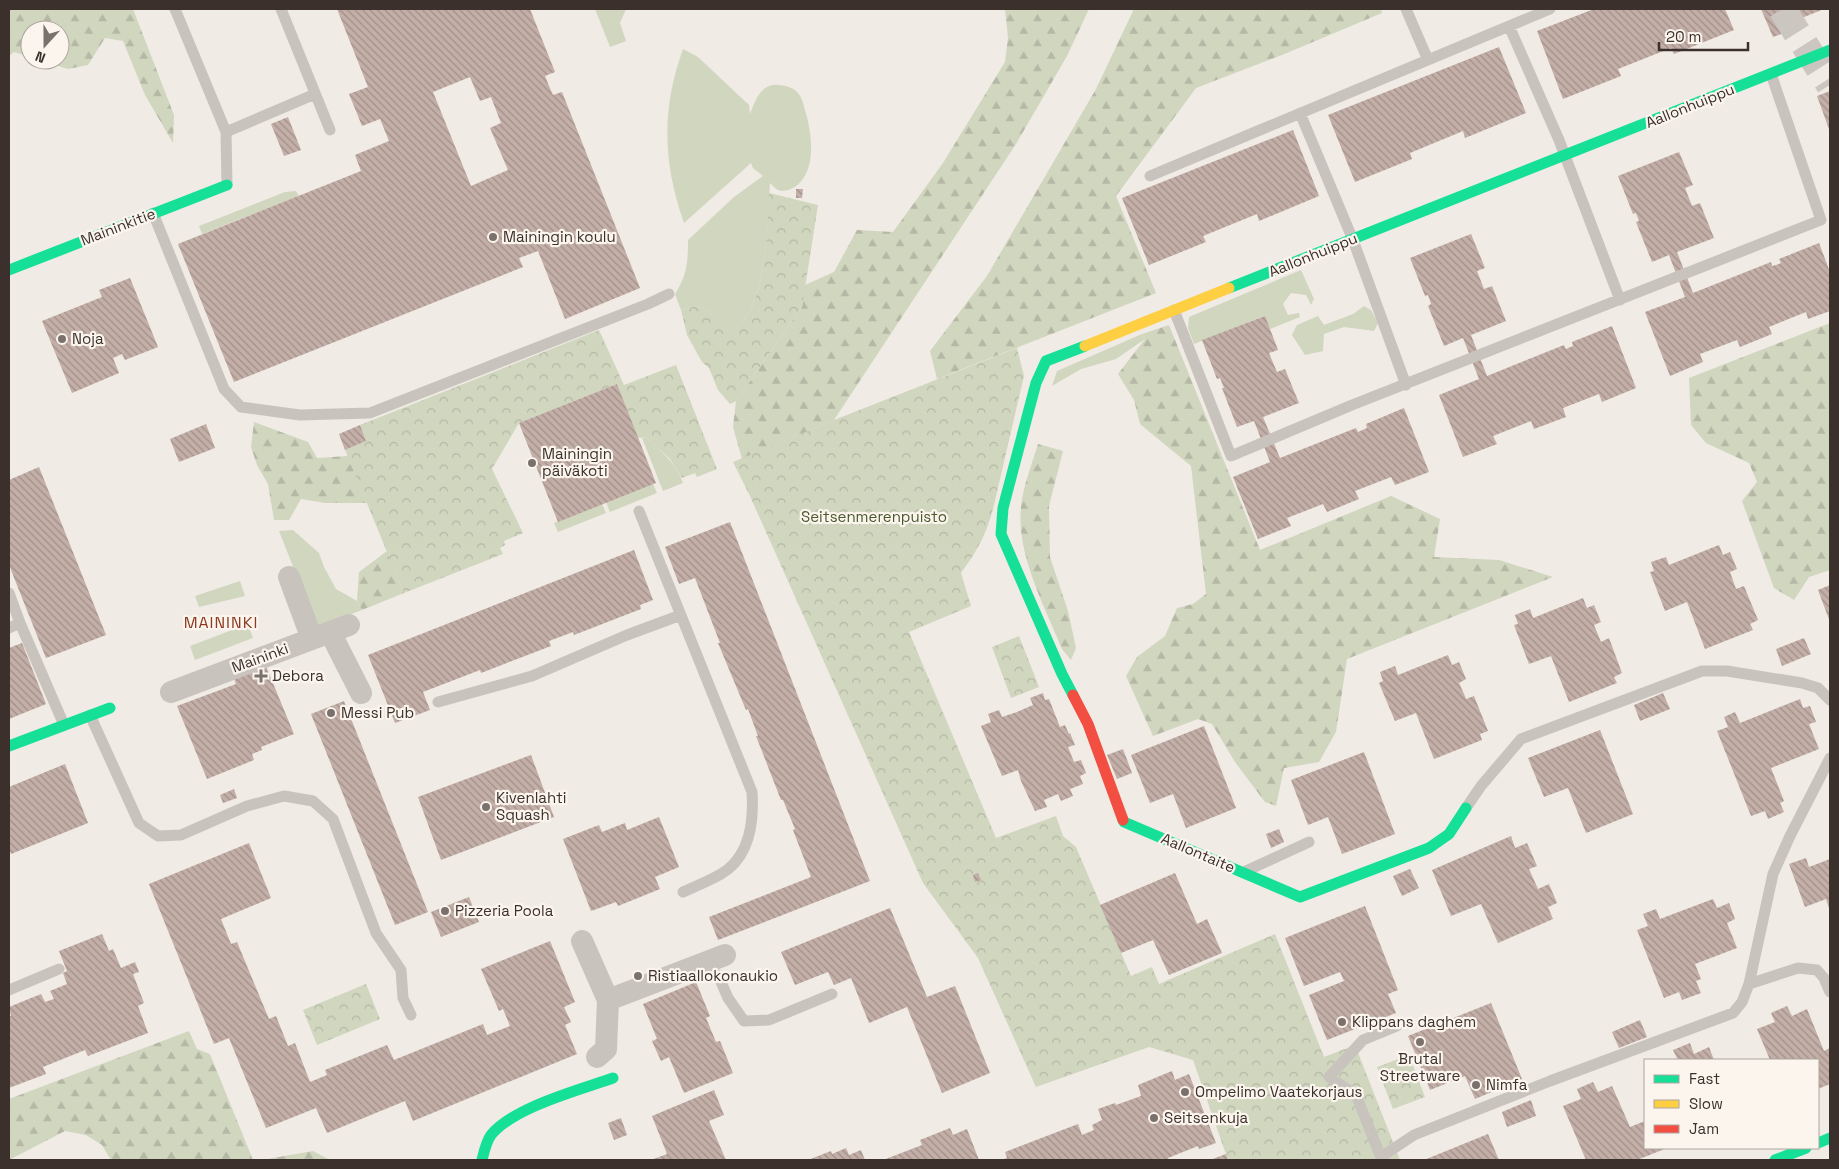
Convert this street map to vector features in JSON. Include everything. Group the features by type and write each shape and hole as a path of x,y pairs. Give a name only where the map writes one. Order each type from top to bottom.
{"street":[{"name":"Aallonhuippu","path":"1038,616 1001,534 1003,508 1036,383 1046,361 1830,50"},
{"name":"Maininkitie","path":"9,270 227,185"},
{"path":"289,577 330,632 362,693"},
{"name":"Aallontaite","path":"1038,616 1062,674 1088,724 1124,822 1300,897 1430,848 1449,834 1466,808"},
{"name":"Maininki","path":"171,692 330,632"},
{"path":"9,746 110,708"},
{"path":"582,941 608,1000 606,1049 597,1057"},
{"path":"608,1000 721,965"},
{"path":"482,1160 491,1135 520,1113 613,1078"},
{"path":"1775,1160 1803,1149"}],"lane":[{"path":"175,9 226,132 227,185"},
{"path":"281,9 330,130"},
{"path":"1406,9 1428,60"},
{"path":"1150,176 1550,9"},
{"path":"1509,26 1559,140 1620,300"},
{"path":"1174,310 1231,456 1821,220 1771,74"},
{"path":"226,132 315,94"},
{"path":"1300,113 1353,240 1406,385"},
{"path":"153,213 224,389 241,407 300,415 370,413 648,304 669,294"},
{"path":"639,511 752,792 753,811 749,836 740,857 723,873 683,892"},
{"path":"9,593 64,725"},
{"path":"438,702 532,676 627,635 680,615"},
{"path":"9,628 20,623"},
{"path":"1466,808 1481,786 1520,739 1702,671 1727,671 1802,683 1818,688 1830,700"},
{"path":"90,715 139,823 158,836 181,836 247,806 284,796 313,801 333,818 376,933 401,970 403,998 411,1016"},
{"path":"1397,1026 1363,1040 1329,1077 1356,1095 1381,1159 1414,1135 1550,1081 1734,1013 1742,1002 1749,984 1773,874 1790,836 1830,758"},
{"path":"1242,872 1308,842"},
{"path":"721,965 728,998 744,1021 769,1020 832,994"},
{"path":"1749,984 1798,968 1817,970 1824,978 1830,992"},
{"path":"9,990 59,969"}],"green space":[{"path":"9,9 133,9 174,115 173,143 145,95 123,41 105,38 88,65 70,69 70,20 20,20 20,54 14,52 9,56"},
{"path":"595,9 626,9 620,23 626,41 610,47"},
{"path":"1005,9 1089,9 1067,56 1016,144 834,420 742,459 733,427 736,401 802,307 805,285 834,272 857,230 893,232 943,163 1005,62 1008,38"},
{"path":"1134,9 1381,9 1382,13 1282,55 1196,88 1116,196 1156,293 937,379 930,351 987,276 1096,89"},
{"path":"683,49 698,57 749,105 750,114 763,89 768,86 780,85 793,89 802,100 810,130 810,163 801,181 793,188 784,191 778,190 770,183 764,264 759,285 753,304 743,321 731,335 708,311 696,306 681,310 675,294 686,268 688,240 734,197 763,176 753,168 751,163 684,223 672,179 667,136 671,93"},
{"path":"296,191 299,196 202,234 199,226 285,192"},
{"path":"769,193 818,205 802,307 736,401 730,404 718,390 709,368 702,362 687,335 681,310 696,306 708,311 731,334 743,322 752,306 763,269"},
{"path":"1301,270 1314,299 1311,305 1306,295 1291,293 1283,304 1288,315 1299,313 1300,317 1270,329 1264,316 1194,344 1188,328 1189,317"},
{"path":"1364,306 1371,310 1378,323 1374,331 1344,327 1324,334 1323,351 1305,355 1292,335 1297,325 1318,316 1324,325 1353,314"},
{"path":"1830,323 1830,570 1809,577 1794,600 1774,588 1742,501 1757,482 1749,463 1706,443 1691,425 1689,378"},
{"path":"1169,325 1260,550 1391,496 1440,519 1434,557 1499,560 1553,577 1347,659 1336,732 1319,762 1284,768 1276,806 1265,802 1235,762 1212,724 1198,719 1153,736 1126,676 1137,657 1165,636 1177,608 1193,604 1206,594 1191,466 1140,424 1134,400 1118,374 1145,339 1142,334"},
{"name":"Mainingin päiväkoti","path":"599,330 624,385 676,365 717,469 697,477 695,473 682,478 670,459 646,437 638,438 617,384 519,423 492,469 523,533 504,541 505,545 500,548 503,554 404,593 345,450 366,441 360,425"},
{"path":"1142,334 1145,339 1116,359 1081,369 1052,386 1057,371"},
{"name":"Seitsenmerenpuisto","path":"1017,348 1024,376 993,509 980,543 961,573 971,606 909,632 996,838 1056,816 1063,836 1076,847 1131,976 1152,967 1159,984 1275,934 1324,1057 1355,1045 1400,1160 1228,1160 1193,1060 1149,1047 1036,1087 978,958 923,883 733,462"},
{"path":"254,422 308,442 317,458 348,456 367,503 325,503 301,499 289,520 274,520 268,484 257,465 251,447"},
{"path":"646,437 672,463 683,483 663,491 642,438"},
{"path":"1038,444 1063,451 1049,506 1050,557 1068,611 1076,648 1071,660 1062,649 1040,598 1027,562 1023,543 1021,525 1022,499"},
{"path":"653,484 657,493 610,512 606,502"},
{"path":"602,504 606,513 558,532 554,523"},
{"path":"293,530 319,553 336,589 357,601 362,610 317,627 279,531"},
{"path":"387,551 404,593 362,610 357,601 359,572"},
{"path":"240,581 245,596 199,607 195,596"},
{"path":"248,624 253,638 195,660 190,646"},
{"path":"1019,636 1039,687 1011,698 992,647"},
{"path":"366,984 380,1019 317,1045 303,1010"},
{"path":"189,1031 197,1049 210,1054 253,1160 111,1160 102,1145 86,1135 65,1131 9,1160 9,1099"},
{"path":"1409,1055 1425,1097 1393,1109 1377,1067"},
{"path":"313,1151 330,1160 262,1160"}],"building":[{"path":"337,9 530,9 555,72 545,76 553,95 562,92 640,288 565,319 538,251 519,258 523,267 234,382 178,244 361,171 355,155 389,141 380,119 362,126 349,94 368,87","holes":["470,77 480,101 491,97 501,123 490,128 508,170 471,186 433,92"]},
{"path":"1594,9 1725,9 1734,30 1674,54 1671,48 1618,69 1621,76 1563,99 1537,31"},
{"path":"1761,9 1824,9 1787,24 1790,31 1773,37"},
{"path":"1499,47 1526,113 1465,138 1463,131 1410,153 1412,159 1355,182 1328,115"},
{"path":"1830,91 1830,132 1817,96"},
{"path":"288,117 301,150 284,156 271,124"},
{"path":"1293,130 1319,196 1259,221 1257,214 1203,236 1206,242 1149,265 1122,198"},
{"path":"1679,152 1693,185 1685,188 1692,206 1700,203 1714,238 1677,252 1693,293 1771,262 1772,266 1776,265 1781,263 1779,259 1819,243 1830,272 1830,311 1808,319 1806,312 1769,327 1772,334 1740,347 1737,340 1700,354 1703,362 1670,376 1645,312 1685,297 1669,255 1652,262 1636,222 1639,221 1636,213 1633,214 1618,176"},
{"path":"796,189 803,189 802,198 796,198"},
{"path":"1471,234 1485,268 1477,271 1484,289 1492,286 1506,321 1471,335 1487,376 1564,345 1566,349 1573,346 1572,342 1612,326 1636,388 1602,402 1599,394 1563,408 1566,417 1534,429 1531,421 1493,436 1497,444 1463,457 1439,395 1479,379 1463,338 1444,346 1428,306 1431,304 1428,295 1425,296 1410,258"},
{"path":"130,278 158,347 125,360 122,354 113,358 119,373 72,393 42,321 102,297 99,290"},
{"path":"1265,316 1278,350 1269,353 1277,372 1285,369 1299,403 1263,417 1280,458 1356,428 1358,432 1367,428 1366,424 1404,408 1429,472 1395,485 1391,477 1355,491 1359,499 1327,512 1323,504 1287,518 1291,526 1258,539 1233,477 1270,462 1254,421 1237,427 1220,378 1217,379 1202,340"},
{"path":"617,384 656,483 558,522 519,423"},
{"path":"206,424 215,448 179,462 170,439"},
{"path":"360,425 366,441 345,450 339,434"},
{"path":"39,467 106,635 46,658 9,565 9,480"},
{"path":"730,522 870,881 718,940 709,917 811,877 793,830 795,829 783,800 781,800 756,736 758,736 748,709 746,710 718,643 720,643 695,578 679,584 665,547"},
{"path":"1719,545 1723,555 1730,552 1737,569 1730,572 1736,589 1744,586 1758,620 1750,624 1753,630 1705,649 1687,602 1665,611 1650,572 1654,571 1651,562 1666,557 1669,565"},
{"path":"634,550 653,600 640,605 641,609 574,635 573,632 549,641 551,646 481,673 480,670 423,692 430,710 395,723 368,655"},
{"path":"1830,585 1830,622 1818,590"},
{"path":"1583,598 1587,608 1594,605 1601,622 1594,625 1601,642 1609,638 1622,673 1614,677 1617,683 1569,702 1551,656 1529,664 1514,625 1518,624 1515,615 1530,609 1533,618"},
{"path":"1804,638 1811,654 1782,666 1776,649"},
{"path":"22,643 46,704 9,719 9,648"},
{"path":"1448,655 1452,665 1459,662 1466,679 1459,683 1466,699 1474,696 1488,731 1480,734 1482,740 1434,759 1416,713 1395,721 1379,683 1383,681 1380,672 1395,666 1398,675"},
{"path":"265,664 294,734 261,747 262,750 252,754 254,760 207,779 177,706 236,684 233,676"},
{"path":"1043,693 1045,700 1049,699 1060,727 1065,725 1070,733 1075,745 1068,747 1074,762 1081,760 1086,773 1080,776 1083,784 1070,789 1073,796 1061,801 1058,794 1044,800 1047,807 1035,811 1018,770 1002,776 981,726 991,722 988,714 999,710 1002,717 1017,712 1033,705 1030,698"},
{"path":"1663,693 1670,709 1640,721 1634,705"},
{"path":"1800,699 1803,708 1810,706 1816,722 1809,724 1819,749 1771,768 1784,801 1780,803 1784,812 1768,819 1765,811 1751,816 1717,731 1728,727 1724,717 1735,712 1740,723"},
{"path":"344,701 428,912 395,925 311,714"},
{"path":"1204,726 1236,808 1186,828 1173,794 1150,803 1131,755"},
{"path":"1600,730 1633,814 1586,833 1568,788 1544,797 1528,758"},
{"path":"1123,749 1132,773 1117,779 1107,755"},
{"path":"1364,752 1395,834 1342,854 1328,817 1308,825 1291,780"},
{"name":"Kivenlahti Squash","path":"531,755 554,817 441,860 418,797"},
{"path":"65,764 88,823 11,854 9,848 9,787"},
{"path":"234,789 237,798 223,803 220,795"},
{"path":"659,817 679,867 655,877 660,889 618,906 616,902 591,911 563,839 599,825 602,832 625,823 627,830"},
{"path":"1279,829 1284,842 1271,848 1266,834"},
{"path":"1511,836 1515,848 1527,843 1537,866 1529,869 1538,889 1549,884 1557,903 1548,907 1553,919 1498,943 1481,904 1451,916 1432,870"},
{"path":"249,843 271,898 221,919 231,944 237,942 269,1019 276,1016 288,1046 295,1043 310,1082 327,1075 325,1070 387,1045 394,1060 483,1024 487,1035 510,1026 503,1009 499,1011 481,969 550,941 575,1002 564,1007 571,1022 565,1025 577,1054 413,1121 405,1101 327,1133 316,1108 266,1128 229,1038 214,1044 149,884"},
{"path":"1806,858 1809,867 1830,859 1830,911 1826,899 1805,907 1789,864"},
{"path":"1410,869 1419,888 1402,896 1393,876"},
{"path":"978,873 981,880 975,882 973,875"},
{"path":"1175,873 1197,924 1207,919 1222,953 1169,975 1153,940 1121,953 1100,905"},
{"path":"469,897 479,922 441,937 431,912"},
{"path":"1713,899 1717,908 1729,903 1735,919 1727,923 1737,948 1695,964 1701,979 1696,981 1701,993 1682,1000 1679,992 1664,998 1637,930 1648,926 1643,914 1656,909 1660,919"},
{"path":"1365,906 1398,990 1388,994 1396,1013 1327,1040 1309,995 1344,981 1340,972 1304,986 1285,938"},
{"path":"890,908 927,997 955,986 990,1073 942,1093 907,1007 869,1023 851,978 834,985 828,972 795,985 781,952"},
{"path":"102,934 109,951 113,949 121,968 135,962 139,972 133,974 144,1003 138,1006 148,1033 88,1056 85,1050 43,1067 46,1074 9,1088 9,1016 11,1016 9,1007 41,994 45,1002 54,999 50,991 67,984 63,973 67,971 59,951"},
{"path":"696,982 710,1016 706,1018 716,1042 720,1041 733,1073 684,1093 669,1057 661,1061 652,1041 657,1039 643,1004"},
{"path":"1491,1003 1522,1079 1475,1099 1465,1076 1430,1090 1408,1036"},
{"path":"1787,1006 1792,1016 1807,1009 1824,1051 1830,1048 1830,1084 1819,1089 1819,1059 1770,1059 1757,1029 1775,1022 1771,1013"},
{"path":"1640,1020 1647,1037 1619,1048 1612,1032"},
{"path":"1690,1043 1694,1054 1709,1047 1714,1059 1678,1059 1673,1050"},
{"name":"Seitsenkuja","path":"1172,1071 1175,1080 1189,1074 1216,1143 1199,1149 1198,1146 1168,1158 1169,1160 1001,1160 1007,1158 1005,1152 1078,1124 1082,1135 1094,1130 1092,1125 1102,1120 1098,1109 1141,1096 1138,1085"},
{"path":"1593,1082 1598,1092 1612,1086 1630,1127 1644,1121 1644,1149 1664,1149 1637,1160 1586,1160 1563,1106 1581,1099 1577,1089"},
{"path":"714,1090 724,1115 709,1121 726,1160 651,1160 667,1154 652,1116"},
{"path":"1531,1100 1536,1116 1507,1127 1502,1112"},
{"path":"621,1118 627,1135 614,1140 608,1123"},
{"path":"950,1128 953,1135 967,1129 979,1160 883,1160 922,1145 920,1140"},
{"path":"1488,1134 1499,1160 1424,1160"},
{"path":"846,1148 849,1155 861,1150 865,1160 808,1160 831,1151 832,1154"},
{"path":"1226,1154 1228,1160 1210,1160"}],"tunnel":[{"path":"1782,9 1830,85"}],"traffic: fast":[{"path":"1229,288 1830,50"},
{"path":"9,270 227,185"},
{"path":"1073,695 1001,534 1003,508 1036,383 1046,361 1085,346"},
{"path":"9,746 110,708"},
{"path":"1123,820 1300,897 1429,848 1449,834 1466,808"},
{"path":"482,1160 486,1144 491,1135 501,1125 515,1116 548,1100 613,1078"},
{"path":"1819,1143 1830,1138"},
{"path":"1775,1160 1803,1149"}],"traffic: slow":[{"path":"1085,346 1229,288"}],"traffic: jam":[{"path":"1073,695 1088,724 1123,820"}],"place":[{"name":"Mainingin koulu","path":"493,237"},
{"name":"Noja","path":"62,339"},
{"name":"Mainingin päiväkoti","path":"532,463"},
{"name":"Debora","path":"261,676"},
{"name":"Messi Pub","path":"331,713"},
{"name":"Kivenlahti Squash","path":"486,807"},
{"name":"Pizzeria Poola","path":"445,911"},
{"name":"Ristiaallokonaukio","path":"638,976"},
{"name":"Klippans daghem","path":"1342,1022"},
{"name":"Brutal Streetware","path":"1420,1042"},
{"name":"Nimfa","path":"1476,1085"},
{"name":"Ompelimo Vaatekorjaus","path":"1185,1092"},
{"name":"Seitsenkuja","path":"1154,1118"}],"district":[{"name":"MAININKI","path":"221,622"}]}
